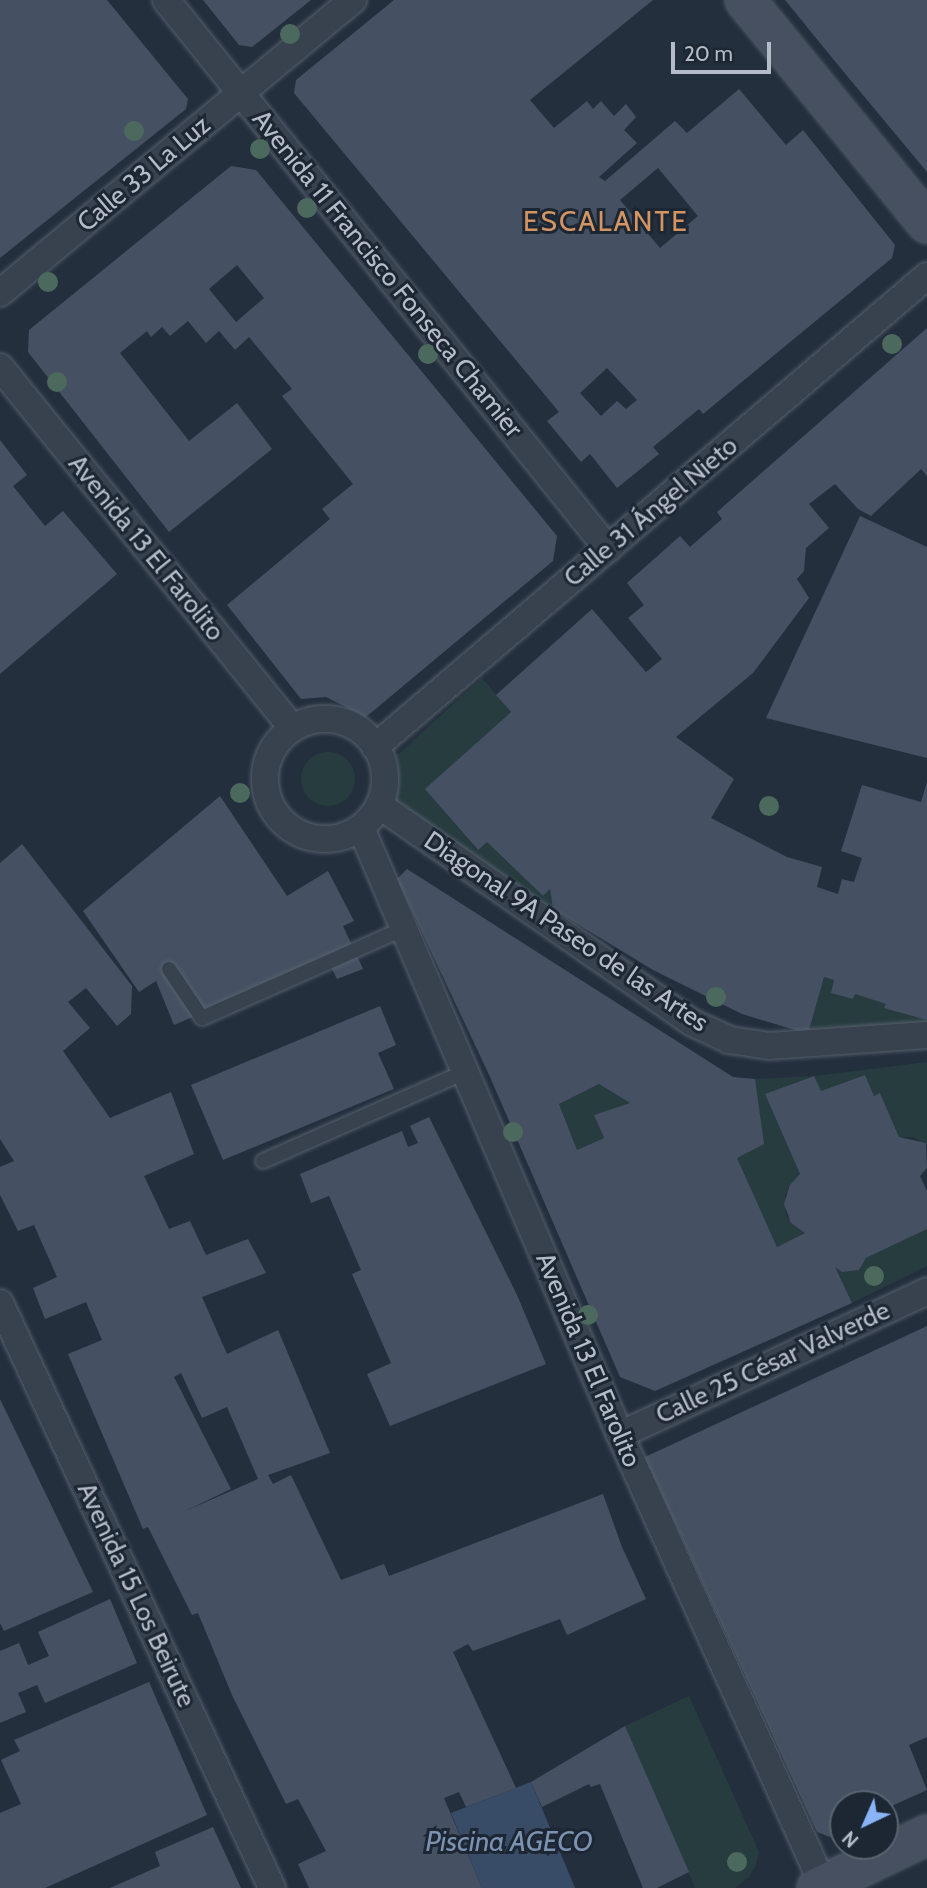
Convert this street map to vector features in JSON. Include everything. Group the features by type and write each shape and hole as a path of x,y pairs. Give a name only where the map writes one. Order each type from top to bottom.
{"street":[{"name":"Avenida 11 Francisco Fonseca Chamier","path":"166,0 608,549"},
{"name":"Calle 33 La Luz","path":"0,293 353,0"},
{"path":"745,0 927,223"},
{"name":"Calle 31 Ángel Nieto","path":"375,747 927,276"},
{"name":"Avenida 13 El Farolito","path":"0,367 292,728"},
{"path":"328,719 346,723 362,733 375,747 385,775 379,805 360,828 331,839 315,839 286,825 275,813 264,783 266,767 280,739 292,728 309,721 328,719"},
{"name":"Diagonal 9A Paseo de las Artes","path":"379,805 694,1023 729,1040 769,1046 927,1035"},
{"name":"Avenida 13 El Farolito","path":"360,828 620,1435 822,1887"},
{"name":"Calle 25 César Valverde","path":"620,1435 927,1291"},
{"name":"Avenida 15 Los Beirute","path":"0,1303 272,1888"},
{"path":"822,1887 927,1835"}],"lane":[{"path":"169,969 202,1018 403,929"},
{"path":"263,1161 465,1072"}],"green space":[{"path":"482,678 511,712 426,789 477,850 487,842 543,896 550,889 553,909 394,801 398,782 396,756"},
{"path":"328,752 347,760 355,779 347,798 328,806 309,798 301,779 309,760"},
{"path":"824,977 834,980 831,993 853,999 855,994 886,1004 885,1008 927,1019 927,1026 808,1034"},
{"path":"927,1062 927,1146 913,1137 899,1137 881,1094 874,1096 865,1075 821,1091 813,1076"},
{"path":"813,1076 765,1094 800,1174 785,1195 786,1216 805,1233 777,1247 737,1158 755,1079"},
{"path":"599,1084 630,1103 594,1115 604,1138 577,1150 559,1104"},
{"path":"927,1229 927,1266 852,1303 835,1267 842,1272 859,1270 866,1258"},
{"path":"689,1696 759,1852 749,1877 735,1888 695,1888 625,1726"}],"water":[{"name":"Piscina AGECO","path":"531,1782 575,1888 482,1888 451,1813"}],"building":[{"path":"0,0 107,0 188,99 186,109 0,258"},
{"path":"203,0 311,0 252,47 239,45"},
{"path":"394,0 653,0 530,100 554,128 587,101 593,109 601,101 614,116 626,104 636,117 624,130 637,143 599,177 605,181 675,121 687,133 739,89 786,145 803,130 895,245 892,258 703,414 699,409 653,447 659,454 617,488 590,454 581,462 547,421 559,412 294,93 296,80","holes":["658,168 698,216 660,248 620,200","607,368 637,400 626,409 617,401 601,416 580,393"]},
{"path":"785,0 927,0 927,172 838,65"},
{"path":"231,166 256,170 557,536 553,561 366,717 326,697 301,699 227,605 330,519 322,509 353,484 282,396 292,389 249,337 235,350 219,331 206,343 188,321 170,336 162,327 151,337 147,331 120,353 189,441 237,403 272,449 169,532 28,352 29,330","holes":["237,265 264,298 236,322 209,289"]},
{"path":"927,328 927,476 921,469 871,516 858,509 835,484 809,504 829,528 806,548 804,571 797,579 809,598 753,673 676,737 734,779 711,818 787,857 822,867 817,887 838,894 842,879 854,882 862,858 841,851 862,785 921,802 927,782 927,1020 884,1008 886,1004 855,994 853,999 831,993 834,980 824,977 808,1034 742,1014 653,970 553,909 550,889 543,896 487,842 478,850 425,789 511,712 496,695 592,609 646,672 662,659 628,618 644,605 627,583 680,536 690,547 722,519 717,512"},
{"path":"0,440 27,475 13,486 45,526 63,511 117,574 0,674"},
{"path":"860,516 927,547 927,758 766,718"},
{"path":"220,796 287,896 328,871 354,921 343,926 363,969 337,979 327,959 174,1025 156,981 139,992 83,911"},
{"path":"22,844 132,986 131,1014 117,1026 86,988 68,1002 90,1028 63,1051 110,1118 171,1092 194,1154 144,1176 169,1229 190,1221 206,1255 248,1239 266,1273 202,1297 227,1354 278,1330 330,1453 268,1475 273,1484 291,1475 341,1580 384,1564 389,1576 603,1494 622,1547 646,1599 567,1635 560,1619 473,1651 468,1644 453,1652 516,1788 466,1807 459,1792 444,1798 482,1888 309,1888 298,1864 326,1851 298,1799 286,1804 232,1695 198,1613 192,1615 148,1527 143,1529 68,1354 102,1340 86,1302 45,1319 33,1288 57,1277 34,1225 18,1231 0,1195 0,1167 14,1161 0,1139 0,863","holes":["181,1373 202,1418 227,1407 258,1479 183,1512 231,1489 174,1377"]},
{"path":"407,869 733,1077 755,1079 764,1144 737,1158 777,1247 805,1233 791,1223 784,1204 790,1185 800,1174 765,1094 814,1076 821,1091 865,1075 874,1096 880,1093 899,1137 926,1143 927,1168 920,1176 927,1191 927,1229 866,1258 859,1270 842,1272 835,1267 852,1303 655,1391 620,1377 490,1077 397,879","holes":["599,1084 630,1103 594,1115 604,1138 577,1150 559,1104"]},
{"path":"380,1006 396,1045 378,1053 394,1089 223,1160 191,1085"},
{"path":"429,1117 517,1295 546,1364 390,1426 367,1374 391,1363 352,1274 361,1270 329,1196 311,1203 300,1174 402,1131 408,1147 418,1143 410,1126"},
{"path":"927,1326 927,1737 909,1745 927,1790 899,1803 899,1790 829,1790 829,1837 817,1832 645,1457"},
{"path":"0,1399 93,1592 4,1631 0,1623"},
{"path":"110,1599 137,1663 45,1703 37,1685 18,1693 26,1712 0,1723 0,1651 19,1643 28,1665 49,1656 38,1632"},
{"path":"149,1682 207,1815 45,1888 0,1888 0,1813 21,1804 1,1760 20,1751 14,1740"},
{"path":"625,1726 689,1872 657,1888 643,1888 600,1784 591,1787 589,1784 542,1807 531,1782"},
{"path":"213,1827 241,1888 110,1888 160,1866 155,1852"}],"district":[{"name":"ESCALANTE","path":"606,221"}]}
